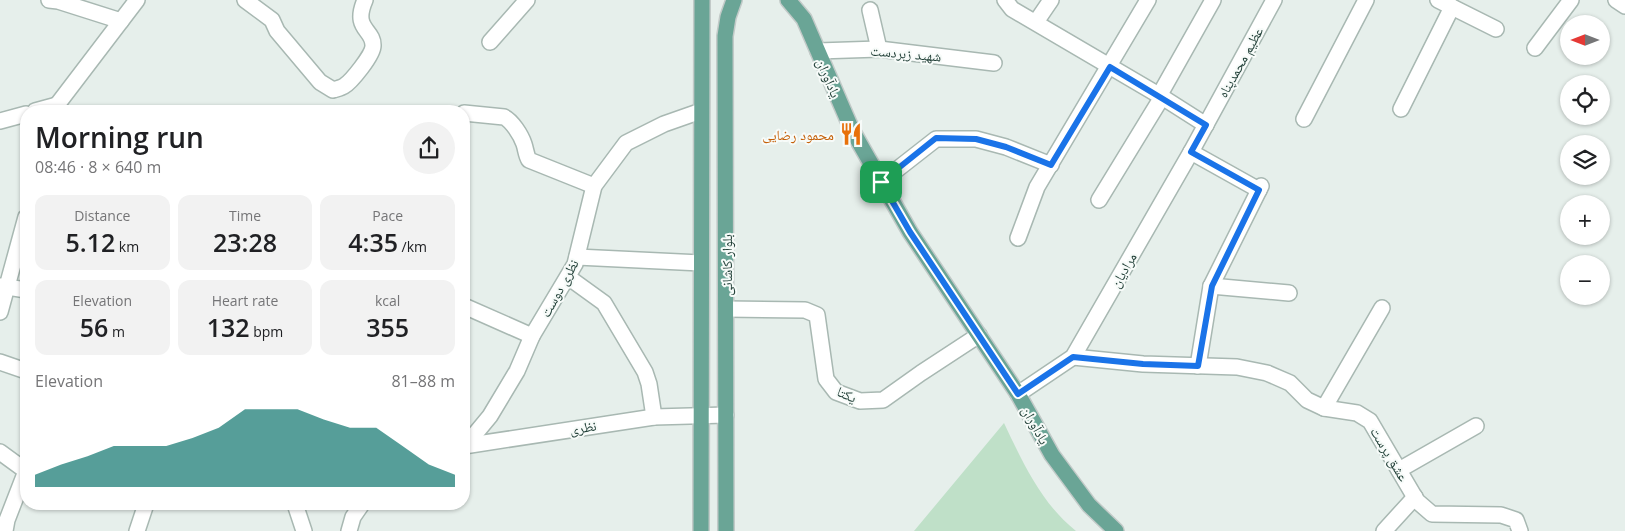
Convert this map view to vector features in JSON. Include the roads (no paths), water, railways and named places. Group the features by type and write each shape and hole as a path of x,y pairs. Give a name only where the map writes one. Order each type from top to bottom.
{"main road":[{"name":"بلوار کاشانی","path":"702,0 702,531"},
{"name":"بلوار کاشانی","path":"726,531 725,36 734,0"},
{"name":"یادآوران","path":"788,0 804,19 852,130 910,232 1018,394 1052,455 1089,505 1116,531"},
{"path":"799,0 804,19"}],"street":[{"path":"49,0 58,1 121,21"},
{"path":"62,105 137,0"},
{"path":"245,0 272,20 277,31 320,82 333,90 345,86 369,58 374,46 371,37 362,27 360,10 364,0"},
{"path":"490,42 526,0"},
{"path":"1005,0 1012,9 1206,125"},
{"path":"1036,22 1052,0"},
{"path":"1018,238 1037,187 1110,67 1148,0"},
{"path":"1098,200 1160,96 1213,0"},
{"name":"عظیم محمدپناه","path":"1206,125 1274,0"},
{"path":"1304,119 1366,0"},
{"path":"1438,0 1496,29"},
{"path":"1535,48 1571,0"},
{"path":"1616,0 1625,6"},
{"path":"1401,109 1452,7"},
{"path":"870,10 879,49"},
{"name":"شهید زبردست","path":"818,51 879,49 994,63"},
{"name":"نظری دوست","path":"470,439 490,416 517,371 532,336 575,264 594,186 626,143 664,124 701,111"},
{"path":"470,114 504,117 509,120 524,142 526,156 529,160 594,186"},
{"path":"0,121 20,116"},
{"name":"مرادیان","path":"1018,394 1073,357 1206,125"},
{"path":"881,182 936,138 976,139 1006,147 1051,165"},
{"path":"1191,152 1260,188 1212,286 1198,366"},
{"path":"0,312 4,287 20,236"},
{"path":"577,257 701,263"},
{"path":"568,277 604,303 645,372 649,384 654,417"},
{"path":"1212,286 1288,293"},
{"path":"4,287 20,289"},
{"path":"1324,408 1382,308"},
{"path":"470,309 532,336"},
{"name":"یکتا","path":"726,309 805,310 817,315 826,379 836,392 860,401 883,400 979,335"},
{"name":"عشق پرست","path":"1073,357 1143,364 1237,367 1267,373 1290,383 1307,400 1324,408 1357,413 1370,421 1417,501 1432,514 1501,514 1516,520 1520,531"},
{"path":"0,362 20,368"},
{"name":"نظری","path":"470,444 654,417 726,415"},
{"path":"1399,470 1476,426"},
{"path":"0,452 20,467"},
{"path":"5,531 6,520 20,486"},
{"path":"1384,531 1415,497"},
{"path":"137,531 144,510"},
{"path":"297,510 304,531"},
{"path":"349,531 353,517 358,510"}],"place":[{"name":"محمود رضایی","path":"851,134"}]}
